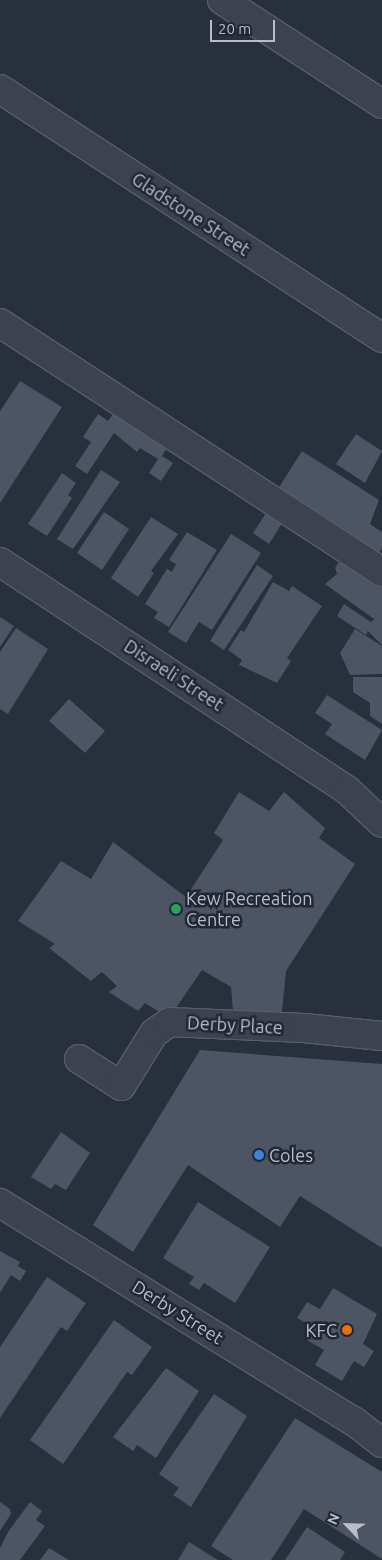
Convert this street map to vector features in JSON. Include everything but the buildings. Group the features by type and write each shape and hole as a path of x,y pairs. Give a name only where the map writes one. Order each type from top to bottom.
{"street":[{"path":"222,0 382,104"},
{"name":"Gladstone Street","path":"0,89 382,338"},
{"path":"0,323 382,572"},
{"name":"Disraeli Street","path":"0,562 347,790 382,823"},
{"name":"Disraeli Street","path":"347,790 382,800"},
{"name":"Derby Place","path":"79,1059 121,1086 154,1032 170,1022 304,1028 382,1036"},
{"name":"Derby Street","path":"0,1203 355,1422 382,1443"},
{"name":"Derby Street","path":"355,1422 382,1431"}],"place":[{"name":"Kew Recreation Centre","path":"176,909"},
{"name":"Coles","path":"259,1155"},
{"name":"KFC","path":"347,1330"}]}
